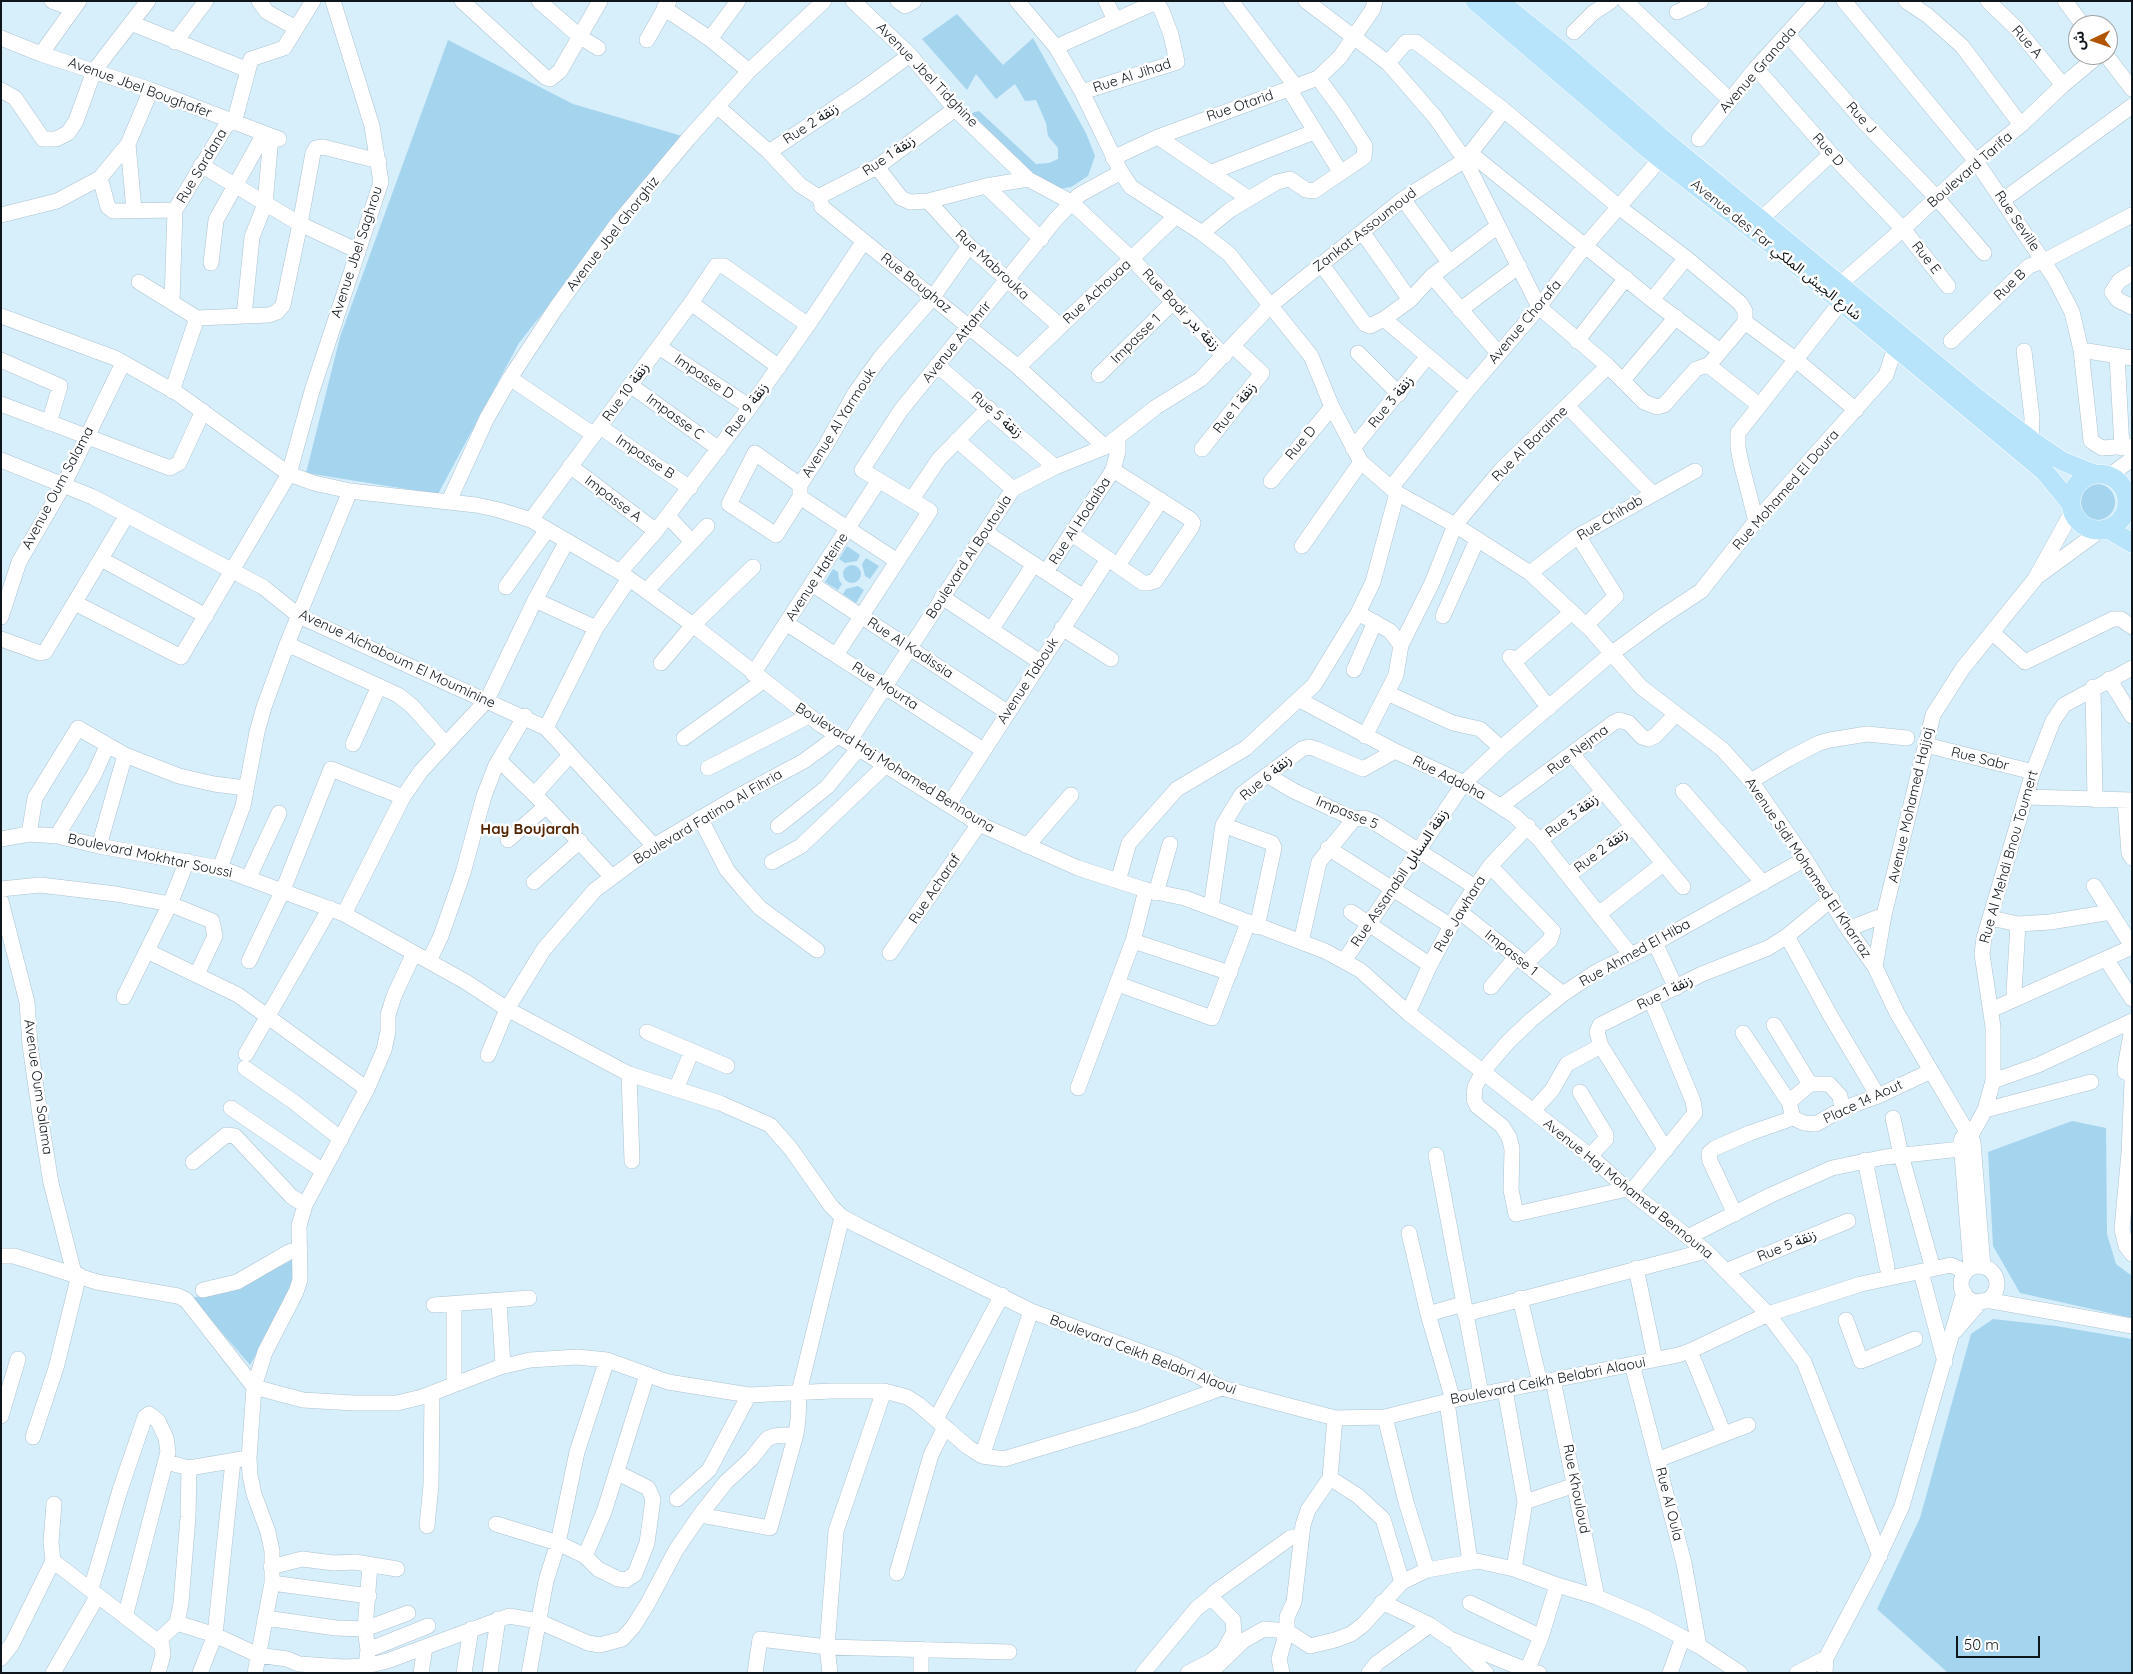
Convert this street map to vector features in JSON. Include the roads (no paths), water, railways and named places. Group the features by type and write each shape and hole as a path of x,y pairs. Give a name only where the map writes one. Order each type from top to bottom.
{"main road":[{"name":"Avenue des Far شارع الجيش الملكي","path":"1475,1 1661,158 1775,247 1840,293 2031,440 2069,466 2101,475"},
{"name":"Avenue des Far شارع الجيش الملكي","path":"1499,1 1761,219 1895,348 1915,362 2045,472 2072,508"},
{"path":"2104,529 2123,516 2129,503 2122,486 2101,475 2079,482 2071,496 2072,508 2083,526 2104,529 2132,543"}],"street":[{"path":"41,54 76,5 52,1"},
{"path":"1,90 15,98 39,135 44,139 56,139 71,130 81,109 94,71 148,1"},
{"path":"175,42 206,1"},
{"path":"259,1 267,12 296,28"},
{"path":"131,23 248,70 253,58 277,52 284,48 313,1"},
{"name":"Avenue Jbel Saghrou","path":"75,603 178,657 184,655 289,474 312,391 358,251 379,194 381,178 372,126 333,1"},
{"path":"462,1 545,77 553,78 560,71 600,1"},
{"path":"539,1 580,36 598,48"},
{"path":"710,39 738,1"},
{"name":"Avenue Jbel Ghorghiz","path":"448,501 486,418 510,378 616,224 749,71 824,1"},
{"name":"Avenue Jbel Tidghine","path":"853,1 910,56 955,109 1028,179 1071,202"},
{"path":"898,1 905,6 914,1"},
{"name":"Avenue Sidi Mohamed El Kharraz","path":"1017,1 1056,47 1082,92 1113,158 1131,187 1202,233 1229,254 1312,356 1332,407 1361,462 1394,490 1455,525 1530,573 1586,625 1641,686 1722,749 1751,781 1805,858 1832,899 1848,929 1875,967 1897,1013 1961,1122 1964,1142 1976,1158 1974,1269"},
{"path":"1106,1 1115,20"},
{"path":"1056,47 1156,1"},
{"name":"Rue Al Jihad","path":"1082,92 1177,62 1171,35 1156,1"},
{"path":"1231,1 1292,88 1314,132 1340,173"},
{"path":"1306,1 1388,63 1468,156 1720,351"},
{"name":"Rue Otarid","path":"1113,158 1158,137 1318,78 1340,56 1373,9 1375,1"},
{"path":"1574,32 1594,13 1611,1"},
{"path":"1624,1 1730,100"},
{"path":"1677,12 1701,1"},
{"name":"Avenue Granada","path":"1699,139 1756,68 1788,36 1817,1"},
{"name":"Rue Seville","path":"1844,1 1976,161 2044,261 2072,312 2081,350 2091,441 2102,448 2129,451"},
{"path":"1906,1 1927,15 1962,46 2022,125"},
{"name":"Rue A","path":"1988,1 2017,29 2063,85"},
{"path":"2067,2 2076,15"},
{"path":"647,40 666,4 749,71"},
{"name":"Rue J","path":"1788,36 1864,122 1937,198 1984,253"},
{"name":"Avenue Jbel Boughafer","path":"1,38 41,54 150,90 272,136"},
{"path":"1388,63 1406,42 1416,42 1504,110 1620,208 1686,258 1742,305 1745,311 1745,322 1709,365 1696,369 1667,403 1659,408 1644,402 1608,366 1539,307 1498,226 1468,156"},
{"name":"Rue 2 زنقة","path":"820,198 800,185 769,152 910,56"},
{"name":"Boulevard Tarifa","path":"1756,520 1740,463 1737,440 1741,428 1795,359 1840,293 1976,161 2022,125 2063,85 2088,65"},
{"path":"2114,65 2132,89"},
{"name":"Rue D","path":"1756,68 1831,154 1904,229"},
{"name":"Rue Sardana","path":"175,210 202,165 232,122 248,70"},
{"path":"1202,233 1248,198 1284,179 1291,180 1306,190 1314,191 1364,157 1366,149 1342,109 1318,78"},
{"path":"1,215 58,201 100,178 128,144 150,90"},
{"path":"717,106 769,152"},
{"path":"2003,200 2132,106"},
{"name":"Rue 1 زنقة","path":"820,198 824,194 877,167 955,109"},
{"name":"Zankat Assoumoud","path":"1270,306 1313,266 1363,233 1403,199 1468,156 1504,110"},
{"path":"1212,172 1314,132"},
{"path":"211,263 214,226 221,209 272,136"},
{"path":"244,316 252,237 265,204 272,136"},
{"path":"1158,137 1248,198"},
{"path":"128,144 134,210"},
{"path":"139,282 197,318 269,315 277,312 283,305 314,149 323,147 379,161"},
{"path":"1761,219 1831,154"},
{"name":"Avenue Chorafa","path":"1394,490 1468,390 1539,307 1585,246 1620,208 1661,158"},
{"path":"202,165 300,224 358,251"},
{"path":"877,167 902,199 910,202 928,201 986,186 1028,179"},
{"name":"Avenue Attahrir","path":"897,561 930,511 862,470 901,410 1071,202 1091,187 1121,172"},
{"path":"100,178 110,210 120,212 175,210 172,302"},
{"path":"986,186 1041,239"},
{"name":"Rue Boughaz","path":"820,198 822,207 1112,443"},
{"path":"1403,199 1449,262"},
{"name":"Rue Mabrouka","path":"928,201 969,246 1060,326"},
{"name":"Rue Badr زنقة بدر","path":"1071,202 1132,259 1173,302 1229,352"},
{"name":"Rue B","path":"1951,341 2028,266 2044,261 2132,215"},
{"name":"Rue Achouaa","path":"1018,367 1176,216"},
{"path":"1313,266 1365,324 1370,326 1384,319 1410,300 1432,276 1498,226"},
{"name":"Rue E","path":"1904,229 1948,286"},
{"path":"1363,233 1410,300"},
{"name":"Rue 9 زنقة","path":"546,728 624,575 779,367 864,241"},
{"name":"Avenue Al Yarmouk","path":"800,491 755,453 729,504 776,536 855,392 880,358 933,297 969,246"},
{"path":"1652,300 1686,258"},
{"name":"Rue 10 زنقة","path":"531,520 691,303 714,267 721,265 808,326"},
{"path":"1460,310 1519,266"},
{"path":"2132,273 2119,281 2112,292 2118,300 2132,306"},
{"path":"1432,276 1499,354"},
{"path":"1577,341 1626,278"},
{"name":"Impasse 1","path":"1099,375 1173,302"},
{"path":"691,303 779,367"},
{"name":"Boulevard Al Boutoula","path":"849,742 1013,489 1055,467 1112,443 1156,407 1201,379 1229,352 1270,306"},
{"path":"1,316 123,363 172,390 289,474 314,483 350,491 448,501 500,510 531,520 624,575"},
{"path":"172,390 197,318"},
{"path":"1623,380 1676,318"},
{"path":"1384,319 1468,390"},
{"path":"1745,322 1795,359 1856,410"},
{"name":"Impasse D","path":"659,347 750,407"},
{"name":"Rue Mohamed El Doura","path":"1611,654 1660,618 1702,592 1756,520 1886,375 1895,348"},
{"path":"2081,350 2125,357 2129,451 2101,475"},
{"path":"2024,351 2032,417 2031,440"},
{"name":"Rue 1 زنقة","path":"1202,449 1262,374 1229,352"},
{"path":"1358,354 1399,394"},
{"name":"Rue 3 زنقة","path":"1353,448 1399,394 1428,356"},
{"path":"1,360 60,386 49,423"},
{"name":"Rue Mohamed El Doura","path":"1886,375 1915,362"},
{"name":"Avenue Oum Salama","path":"1,617 8,572 19,562 63,486 123,363"},
{"name":"Rue 5 زنقة","path":"937,365 1055,467"},
{"path":"1709,365 1759,405"},
{"name":"Rue Al Baraime","path":"1366,736 1396,674 1401,645 1432,583 1455,525 1501,470 1568,407 1608,366"},
{"name":"Impasse B","path":"510,378 690,488"},
{"name":"Impasse C","path":"630,385 719,449"},
{"path":"1,404 170,468 179,463 203,411"},
{"name":"Rue D","path":"1271,480 1332,407"},
{"path":"1568,407 1652,493"},
{"path":"912,499 939,459 989,408"},
{"path":"957,440 1013,489"},
{"name":"Rue Al Hodaiba","path":"991,630 1040,568 1072,534 1113,470 1118,451 1112,443"},
{"name":"Avenue Aichaboum El Mouminine","path":"1,460 94,497 264,587 299,616 524,716 546,728 654,846"},
{"path":"1302,546 1361,462"},
{"name":"Impasse A","path":"570,466 656,531"},
{"path":"1072,534 1143,582 1155,581 1192,528 1193,523 1190,519 1113,470"},
{"name":"Rue Chihab","path":"1530,573 1578,536 1652,493 1695,471"},
{"name":"Avenue Hateine","path":"758,678 786,624 879,480"},
{"path":"1118,881 1129,843 1177,789 1246,748 1314,685 1358,613 1374,582 1394,490"},
{"path":"220,868 243,806 256,732 287,644 350,491"},
{"path":"800,491 848,529 897,561 836,655"},
{"name":"Avenue Tabouk","path":"949,804 1082,596 1113,562 1161,500"},
{"name":"Avenue Mohamed Hajjaj","path":"1875,967 1884,915 1930,723 1963,668 2035,579 2072,508"},
{"path":"1,639 40,653 45,652 127,515"},
{"path":"668,516 692,542"},
{"path":"647,590 708,526"},
{"name":"Avenue Mohamed Hajjaj","path":"2035,579 2104,529"},
{"path":"506,587 547,530"},
{"path":"985,532 1082,596"},
{"path":"1578,536 1616,596 1586,625"},
{"path":"1443,616 1477,540"},
{"path":"340,1139 246,1061 267,1017 337,911 420,771 487,700 535,600 567,541"},
{"path":"101,559 206,616"},
{"path":"661,663 693,625 753,567"},
{"name":"Boulevard Haj Mohamed Bennouna","path":"624,575 693,625 758,678 809,716 979,824 1078,868 1151,892 1185,898 1301,942 1344,961 1360,970 1408,1013 1482,1071"},
{"name":"Rue Al Kadissia","path":"812,584 1008,712"},
{"path":"942,597 1040,662"},
{"path":"535,600 596,628"},
{"path":"1549,708 1512,659 1572,612"},
{"path":"1358,613 1390,631 1401,645"},
{"path":"1993,633 2025,662 2113,619 2121,619 2132,627"},
{"path":"1354,670 1375,622"},
{"name":"Rue Mourta","path":"786,624 983,750"},
{"path":"1062,628 1111,659"},
{"path":"287,644 398,695 412,706 445,743"},
{"name":"Rue Assanabil زنقة السنابل","path":"1344,961 1394,890 1464,783 1501,748 1611,654"},
{"name":"Rue Al Mehdi Bnou Toumert","path":"1964,1142 1985,1110 1993,1081 1995,1047 1982,954 2033,772 2057,713 2064,705 2132,668"},
{"path":"684,738 758,678"},
{"path":"2109,680 2132,716"},
{"path":"354,744 379,686"},
{"path":"2093,688 2095,800"},
{"path":"1387,693 1453,723 1480,729 1501,748"},
{"name":"Rue Addoha","path":"1300,700 1394,751 1464,783 1501,806 1528,826 1570,874 1631,955"},
{"name":"Rue Nejma","path":"1501,806 1618,721 1629,723 1642,737 1648,739 1655,736 1676,714"},
{"path":"429,962 441,936 463,873 484,796 499,760 524,716"},
{"path":"708,768 809,716"},
{"path":"29,834 34,798 76,730 80,729 125,755 178,776 214,784 246,788"},
{"path":"1751,781 1788,759 1824,741 1867,734 1907,738"},
{"path":"778,826 827,787 849,742"},
{"name":"Boulevard Fatima Al Fihria","path":"488,1055 507,1009 544,949 595,890 611,876 654,846 700,818 804,761 849,742"},
{"name":"Rue Sabr","path":"1926,745 2033,772"},
{"path":"58,836 94,775 107,746"},
{"name":"Rue 6 زنقة","path":"1211,908 1223,825 1242,794 1292,755 1309,747 1363,769 1394,751"},
{"path":"99,846 125,755"},
{"path":"534,794 570,755"},
{"path":"1573,755 1683,887"},
{"path":"499,760 580,841 611,876"},
{"path":"772,862 801,846 886,765"},
{"path":"248,961 283,890 330,769 403,797"},
{"name":"Impasse 5","path":"1266,775 1294,791 1354,819 1364,818 1374,822 1475,887"},
{"path":"1682,791 1763,883"},
{"name":"Rue 3 زنقة","path":"1540,840 1603,792"},
{"path":"1026,846 1071,795"},
{"path":"2026,796 2128,800 2129,853 2132,858"},
{"path":"508,840 546,806"},
{"path":"249,877 279,813"},
{"path":"700,818 726,870 743,890 760,908 817,950"},
{"path":"1301,942 1315,872 1328,848 1354,819"},
{"name":"Rue Acharaf","path":"890,953 979,824"},
{"path":"1118,984 1212,1018 1252,925 1274,848 1272,843 1223,825"},
{"name":"Rue Jawhara","path":"1408,1013 1430,965 1459,911 1490,866 1528,826"},
{"name":"Rue 2 زنقة","path":"1570,874 1632,827"},
{"name":"Boulevard Mokhtar Soussi","path":"1,839 29,834 58,836 99,846 220,868 249,877 337,911 414,953 507,1009"},
{"path":"534,882 580,841"},
{"path":"1078,1088 1170,844"},
{"path":"1328,848 1451,926"},
{"name":"Rue Ahmed El Hiba","path":"1482,1071 1508,1042 1563,994 1596,972 1655,943 1805,858"},
{"path":"124,997 170,904 186,861"},
{"path":"1600,913 1663,864"},
{"path":"1490,866 1553,931 1550,940 1521,961 1491,987"},
{"path":"1,890 40,885 108,893 170,904 212,921 215,926 215,936 197,974"},
{"path":"1991,1010 2130,950 2111,912 2094,886"},
{"name":"Rue 1 زنقة","path":"1601,1046 1597,1035 1598,1027 1676,988 1768,948 1787,936 1832,899"},
{"name":"Avenue Oum Salama","path":"1,901 27,1002 30,1045 51,1183 76,1274"},
{"name":"Impasse 1","path":"1459,911 1563,994"},
{"path":"1351,912 1430,965"},
{"path":"1991,918 2018,924 2050,922 2111,912"},
{"path":"1848,929 1884,915"},
{"path":"2014,992 2018,924"},
{"path":"1787,936 1830,1015 1878,1096"},
{"path":"1133,941 1230,974"},
{"path":"1655,943 1676,988"},
{"path":"147,951 238,995 367,1089"},
{"path":"255,1673 272,1583 272,1552 268,1532 254,1494 249,1458 254,1387 265,1352 296,1292 300,1280 299,1226 305,1205 367,1089 384,1050 388,1031 388,1015 394,996 414,953"},
{"path":"2106,959 2132,999"},
{"path":"1482,1071 1475,1087 1474,1099 1477,1106 1502,1126 1509,1137 1512,1149 1511,1190 1516,1214 1629,1190 1666,1150 1694,1115 1693,1101 1651,1000"},
{"name":"Boulevard Ceikh Belabri Alaoui","path":"507,1009 629,1074 720,1103 770,1125 791,1149 830,1206 842,1218 1002,1295 1031,1311 1174,1364 1222,1388 1335,1418 1385,1416 1481,1394 1655,1360 1690,1351 1768,1314 1861,1284 1953,1265 1974,1269"},
{"path":"1993,1081 2038,1065 2132,1021"},
{"path":"1774,1025 1810,1084"},
{"path":"2132,1029 2125,1067 2125,1072 2132,1075"},
{"path":"647,1032 727,1066"},
{"path":"1735,1214 1710,1161 1709,1153 1715,1148 1741,1137 1793,1118 1789,1102 1743,1032"},
{"path":"1533,1111 1552,1090 1567,1064 1601,1046 1666,1150"},
{"path":"676,1090 692,1051"},
{"name":"Place 14 Aout","path":"1793,1118 1804,1123 1816,1124 1842,1109 1878,1096 1931,1070"},
{"name":"Avenue Haj Mohamed Bennouna","path":"1482,1071 1706,1251 1768,1314 1804,1362 1880,1556"},
{"path":"629,1074 632,1160"},
{"path":"1985,1110 2091,1082"},
{"path":"2132,1082 2129,1153 2122,1229 2126,1246 2132,1254"},
{"path":"1789,1102 1810,1084 1829,1084 1840,1096 1842,1109"},
{"path":"1580,1092 1606,1135 1606,1139 1590,1156"},
{"path":"230,1108 323,1171"},
{"path":"1893,1118 1927,1270 1945,1364"},
{"path":"193,1162 226,1136 235,1136 292,1197 305,1205"},
{"path":"1688,1237 1804,1180 1840,1166 1964,1142"},
{"path":"1436,1155 1481,1394"},
{"path":"1865,1160 1887,1267"},
{"path":"700,1515 770,1528 796,1434 799,1392 842,1218"},
{"name":"Rue 5 زنقة","path":"1726,1271 1848,1221"},
{"path":"1409,1233 1450,1401 1470,1562"},
{"path":"203,1290 237,1282 289,1252 300,1249"},
{"path":"1428,1314 1520,1298 1706,1251"},
{"path":"1,1256 14,1256 123,1288 170,1293 186,1300 254,1387 303,1400 397,1403 432,1393 503,1366 530,1360 577,1357 607,1360 646,1376 668,1382 749,1394 884,1391 907,1397 968,1447 982,1456 1004,1459 1137,1419 1222,1388"},
{"path":"1636,1268 1655,1360"},
{"path":"2025,1306 1989,1269 1974,1269 1962,1282 1964,1292 1968,1298 2025,1306 2132,1326"},
{"path":"33,1437 56,1368 76,1274"},
{"path":"1952,1334 1983,1301 1996,1291 1996,1278"},
{"path":"1797,1673 1826,1665 1880,1556 1902,1506 1945,1364 1964,1292"},
{"path":"898,1573 941,1423 1002,1295"},
{"path":"434,1305 499,1302 529,1298"},
{"name":"Rue Khouloud","path":"1520,1298 1547,1381 1575,1485 1597,1597"},
{"path":"499,1302 503,1366"},
{"path":"454,1305 454,1384"},
{"path":"982,1456 1031,1311"},
{"path":"1846,1320 1861,1361 1915,1339"},
{"path":"1690,1351 1724,1434"},
{"path":"1,1416 18,1360"},
{"path":"529,1673 546,1582 558,1543 577,1452 607,1360"},
{"name":"Rue Al Oula","path":"1632,1364 1684,1563 1699,1646"},
{"path":"585,1556 604,1512 646,1376"},
{"path":"1505,1390 1525,1502 1514,1568"},
{"path":"830,1673 827,1647 836,1531 884,1391"},
{"path":"427,1526 431,1485 432,1393"},
{"path":"677,1499 709,1470 749,1394"},
{"path":"53,1673 94,1593 120,1490 146,1414 158,1421 166,1438 168,1452 125,1617"},
{"path":"1385,1416 1406,1502 1427,1570"},
{"path":"1282,1673 1279,1659 1287,1631 1287,1617 1294,1602 1303,1525 1308,1510 1330,1478 1335,1418"},
{"path":"1657,1460 1748,1425"},
{"path":"177,1623 215,1635 258,1655 287,1659 299,1668 344,1670 375,1667 498,1619 516,1616 538,1622 588,1643 600,1645 622,1639 633,1627 648,1603 676,1550 726,1482 751,1459 768,1439 774,1436 796,1434"},
{"path":"166,1462 189,1468 249,1458"},
{"path":"200,1673 215,1635 232,1461"},
{"path":"158,1641 177,1623 181,1603 188,1518 189,1468"},
{"path":"496,1524 558,1543 585,1556 598,1569 618,1579 626,1580 634,1574 647,1544 653,1498 648,1488 616,1472"},
{"path":"1330,1478 1358,1496 1383,1519 1402,1582"},
{"path":"1525,1502 1575,1485"},
{"path":"1,1658 12,1644 52,1561 51,1542 54,1504"},
{"path":"1143,1673 1197,1608 1215,1592 1290,1538 1301,1536"},
{"path":"271,1567 302,1559 334,1563 355,1562 396,1569"},
{"path":"52,1561 158,1641 163,1649 158,1673"},
{"path":"1210,1673 1243,1642 1264,1629 1287,1631 1310,1646 1335,1640 1351,1634 1362,1625 1402,1582 1427,1570 1477,1561 1514,1568 1557,1585 1597,1597 1646,1618 1683,1637 1733,1670"},
{"path":"370,1565 365,1629 368,1650 375,1667"},
{"path":"272,1583 369,1596"},
{"path":"1450,1639 1530,1672 1557,1585"},
{"path":"1188,1673 1211,1662 1223,1652 1234,1632 1233,1620 1211,1597"},
{"path":"1382,1602 1430,1625 1450,1639 1486,1673"},
{"path":"1470,1603 1541,1637"},
{"path":"265,1618 336,1628 365,1629 408,1613"},
{"path":"490,1673 498,1619"},
{"path":"1369,1673 1377,1663 1430,1625"},
{"path":"368,1650 428,1626"},
{"path":"464,1673 471,1629"},
{"path":"1670,1673 1683,1637"},
{"path":"755,1673 760,1639 827,1647 1009,1652"},
{"path":"421,1673 425,1647"},
{"path":"921,1649 921,1673"}],"district":[{"name":"Hay Boujarah","path":"530,829"}]}
